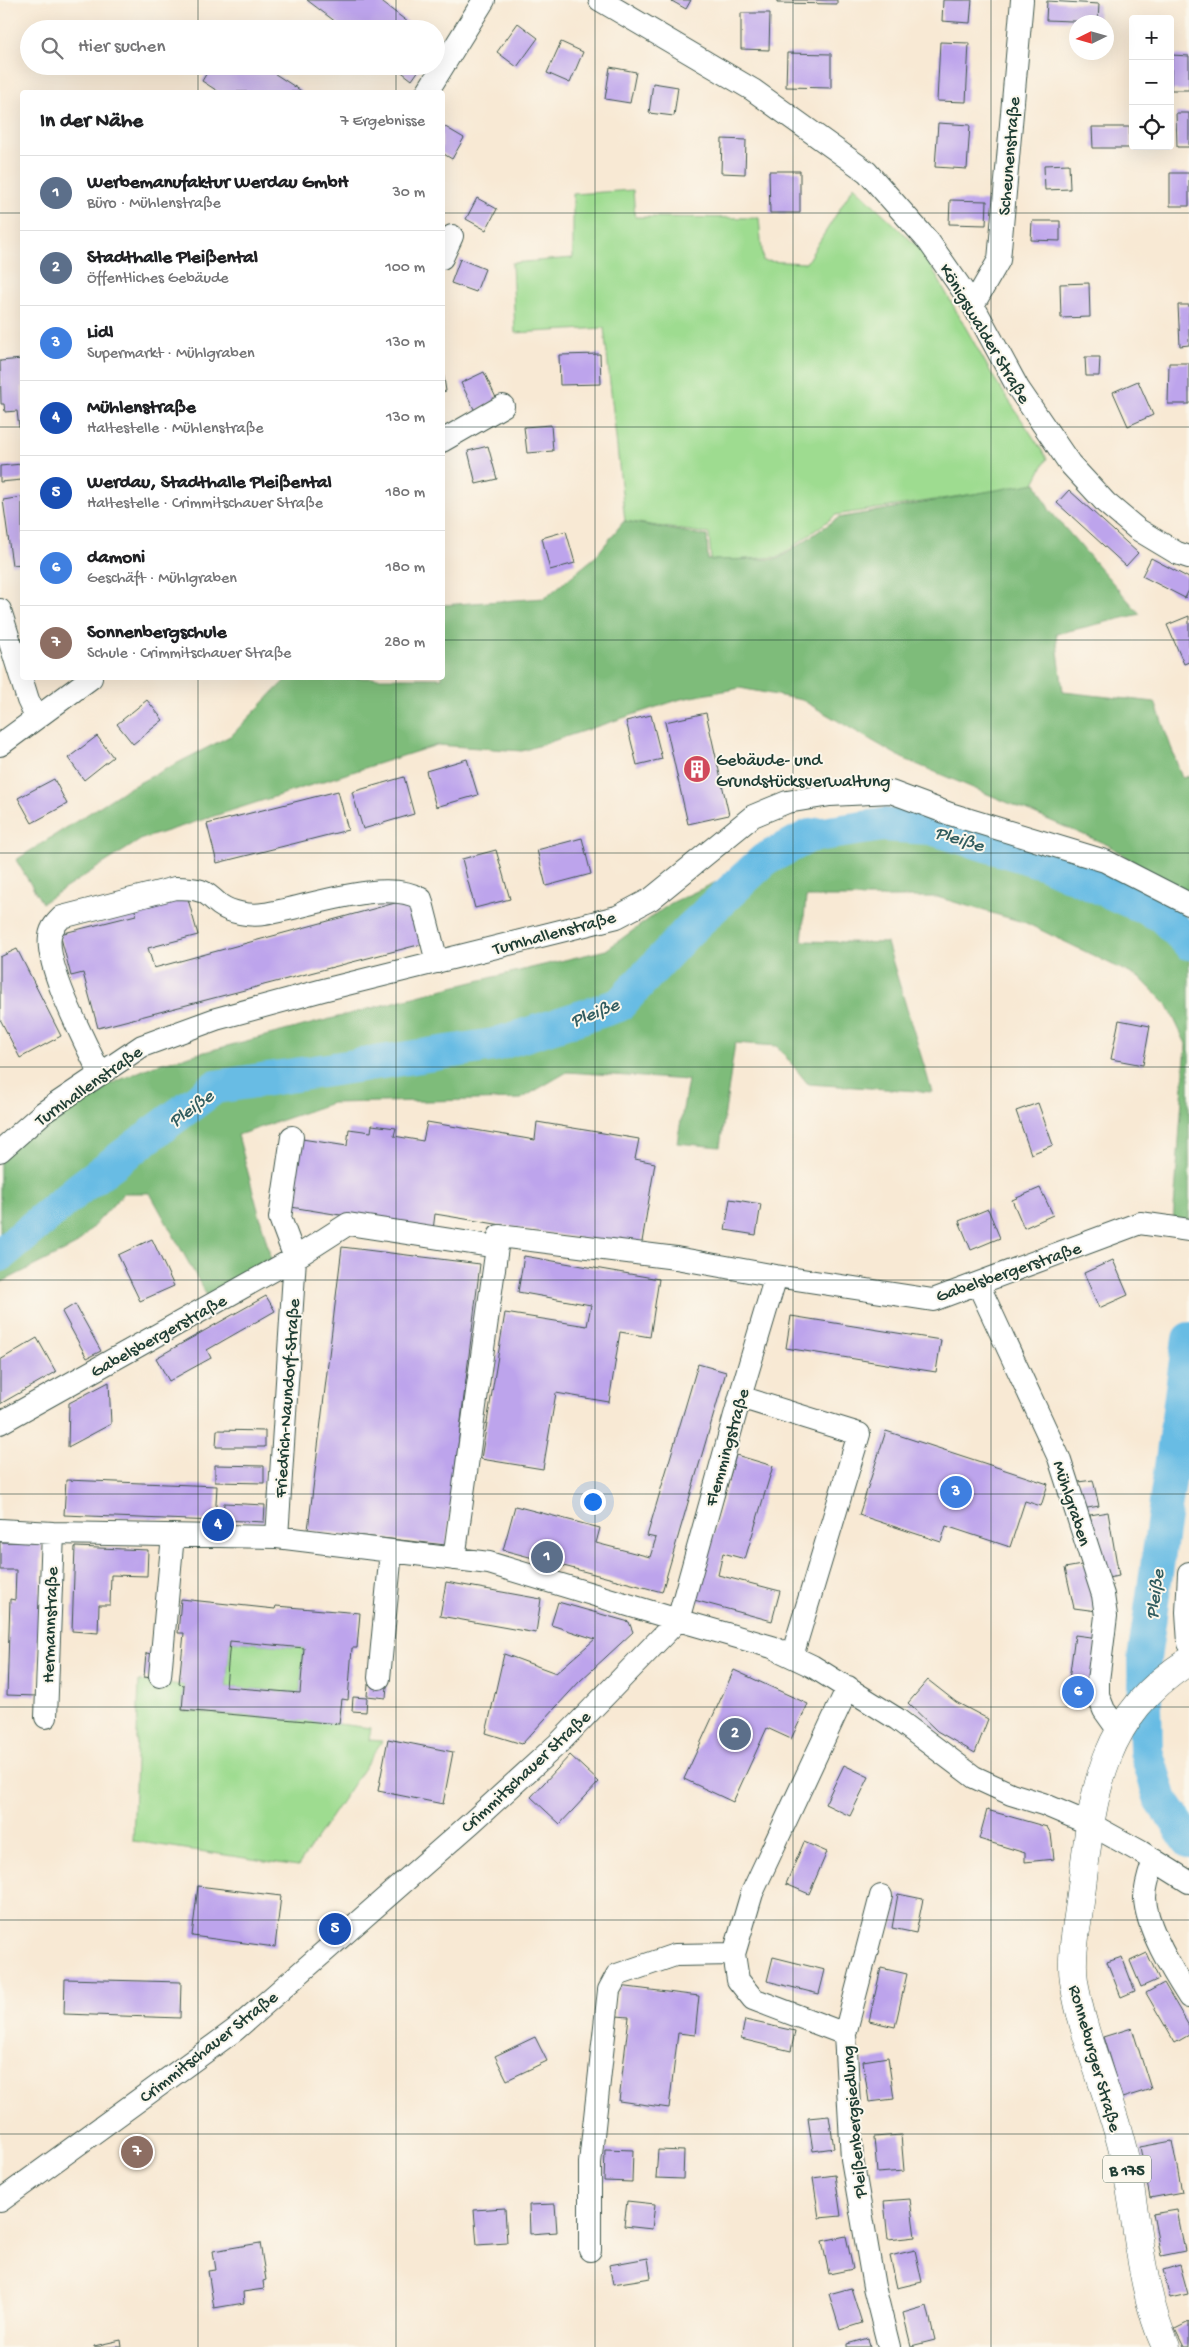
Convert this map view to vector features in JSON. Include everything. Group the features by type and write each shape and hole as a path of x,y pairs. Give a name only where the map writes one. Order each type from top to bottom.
{"main road":[{"name":"B 175","path":"1090,1824 1100,1773 1109,1749 1122,1726 1148,1692 1181,1666"},
{"name":"Ronneburger Straße","path":"1090,1824 1073,1958 1073,1977 1083,2026 1122,2147 1133,2199 1140,2253 1150,2302 1166,2347"}],"street":[{"path":"445,63 484,0"},
{"name":"Königswalder Straße","path":"600,0 754,90 867,172 929,242 973,305 1018,388 1070,464 1106,503 1137,529 1177,553 1189,557"},
{"name":"Scheunenstraße","path":"973,305 999,260 1022,0"},
{"path":"428,90 438,75"},
{"path":"445,251 452,236"},
{"path":"445,439 503,406"},
{"path":"0,610 20,674"},
{"path":"22,680 36,717"},
{"path":"0,745 88,680"},
{"name":"Turnhallenstraße","path":"0,1151 44,1112 142,1046 216,1019 617,917 651,899 753,816 787,802 830,795 891,792 950,814 1105,861 1189,904"},
{"path":"100,1074 61,988 50,950 50,935 54,924 62,917 175,888 191,888 204,892 221,906 242,914 262,914 349,896 395,890 412,893 421,899 438,962"},
{"path":"292,1137 280,1218 295,1258"},
{"name":"Gabelsbergerstraße","path":"0,1423 295,1258 348,1224 497,1246 499,1236 676,1258 776,1276 934,1300 1140,1223 1189,1230"},
{"path":"454,1559 497,1246"},
{"name":"Friedrich-Naundorf-Straße","path":"277,1537 295,1258"},
{"name":"Flemmingstraße","path":"678,1620 776,1276"},
{"name":"Mühlgraben","path":"978,1284 1059,1458 1104,1595 1106,1616 1098,1695 1104,1710 1122,1726"},
{"path":"740,1397 859,1434 792,1656"},
{"path":"0,1530 53,1533 277,1537 490,1563 772,1647 792,1656 848,1687 897,1719 974,1777 1011,1794 1043,1804 1090,1824 1189,1882"},
{"name":"Hermannstraße","path":"46,1717 53,1533"},
{"path":"160,1676 173,1536"},
{"path":"379,1678 391,1551"},
{"path":"1189,1573 1187,1612 1189,1643"},
{"name":"Crimmitschauer Straße","path":"0,2201 235,2030 471,1823 560,1741 678,1620"},
{"name":"Pleißenbergsiedlung","path":"848,1687 752,1893 734,1954 738,1980 753,1999 845,2034 852,2159 874,2287 889,2347"},
{"path":"1154,1860 1147,1880 1145,1897 1148,1914 1187,1990"},
{"path":"845,2034 881,1896"},
{"path":"590,2250 590,2163 608,1990 617,1975 675,1955 734,1954"}],"green space":[{"path":"854,186 923,252 994,378 1047,458 1033,485 836,515 779,557 711,561 709,534 625,521 604,328 515,333 512,263 573,258 573,194 633,190 635,217 759,218 763,261 806,263"},
{"path":"1036,483 1050,511 1140,614 1056,634 1063,692 1155,702 1182,778 1189,776 1189,899 1108,845 902,758 802,700 740,688 681,699 522,751 437,745 142,839 42,903 16,860 125,790 232,735 285,680 445,680 445,605 545,598 595,557 624,521 707,536 708,560 778,559 838,518"},
{"path":"883,825 931,828 1045,863 1161,915 1189,943 1189,1229 1173,1222 1186,1044 1168,1006 1140,978 1026,923 937,897 806,897 802,941 887,943 932,1092 808,1084 777,1046 735,1043 720,1147 677,1143 688,1080 567,1072 521,1099 332,1103 238,1135 274,1270 212,1305 150,1193 124,1193 76,1245 0,1283 0,1151 44,1112 155,1065 448,988 606,950 671,903 764,860 809,836"},
{"path":"230,1641 304,1648 300,1693 226,1687"},
{"path":"139,1681 184,1685 182,1711 314,1721 371,1728 369,1740 382,1741 298,1866 133,1841"}],"building":[{"path":"307,0 379,0 405,20 333,20"},
{"path":"670,0 691,0 686,9"},
{"path":"777,0 837,0 837,4 777,3"},
{"path":"943,0 972,0 970,23 942,21"},
{"path":"1047,1 1099,4 1098,15 1069,15 1069,21 1046,20"},
{"path":"741,13 770,13 769,50 741,49"},
{"path":"518,23 538,38 517,67 497,52"},
{"path":"561,42 583,52 570,83 547,73"},
{"path":"940,42 969,43 966,102 937,101"},
{"path":"787,53 831,54 831,88 786,87"},
{"path":"1174,55 1189,56 1189,90 1174,90"},
{"path":"610,67 636,72 630,103 605,99"},
{"path":"206,75 277,75 300,90 216,90 202,81"},
{"path":"406,75 416,75 412,80"},
{"path":"653,83 678,87 674,116 649,113"},
{"path":"1176,113 1189,113 1189,147 1177,147"},
{"path":"938,123 970,125 967,169 935,167"},
{"path":"445,127 464,138 452,159 445,155"},
{"path":"1092,127 1129,127 1129,148 1093,148"},
{"path":"722,139 746,140 745,174 721,173"},
{"path":"1069,164 1070,189 1045,190 1044,165"},
{"path":"769,171 800,171 800,213 770,213"},
{"path":"1170,173 1189,173 1189,206 1170,206"},
{"path":"477,198 497,209 486,230 466,219"},
{"path":"950,200 987,201 986,225 949,224"},
{"path":"1032,221 1060,221 1060,241 1031,240"},
{"path":"460,259 485,269 476,292 451,283"},
{"path":"1089,283 1090,317 1061,318 1060,284"},
{"path":"1178,305 1189,305 1189,345 1180,346"},
{"path":"600,354 601,384 560,385 559,355"},
{"path":"1085,357 1100,357 1099,376 1086,376"},
{"path":"20,359 20,427 17,411 5,412 4,404 1,404 0,361"},
{"path":"1169,363 1189,363 1189,404 1168,404"},
{"path":"484,372 497,400 475,411 461,383"},
{"path":"1138,381 1153,415 1128,426 1113,392"},
{"path":"551,425 553,451 527,453 524,427"},
{"path":"488,446 497,479 476,484 468,451"},
{"path":"20,464 20,480 0,482 0,466"},
{"path":"1069,490 1138,553 1126,566 1057,503"},
{"path":"20,497 20,564 12,565 3,500"},
{"path":"566,531 575,563 550,570 542,538"},
{"path":"1151,558 1189,578 1189,590 1185,598 1142,576"},
{"path":"1189,616 1189,662 1184,664 1167,625"},
{"path":"147,700 163,720 133,744 117,724"},
{"name":"Gebäude- und Grundstücksverwaltung","path":"706,713 729,815 688,824 665,722"},
{"path":"651,715 662,759 637,765 626,721"},
{"path":"97,736 113,757 84,780 68,758"},
{"path":"467,759 478,795 436,807 426,771"},
{"path":"404,777 414,814 363,829 352,792"},
{"path":"54,779 67,804 32,823 18,798"},
{"path":"338,791 348,830 217,863 207,824"},
{"path":"582,838 591,874 546,886 537,850"},
{"path":"496,850 510,899 475,908 462,859"},
{"path":"186,892 198,935 148,948 154,968 410,899 422,944 98,1028 83,973 71,976 60,934 136,915 134,905"},
{"path":"17,949 61,1036 20,1058 0,1019 0,957"},
{"path":"1119,1020 1150,1026 1143,1065 1111,1059"},
{"path":"1038,1103 1053,1145 1031,1154 1016,1111"},
{"path":"427,1122 535,1140 537,1122 639,1139 635,1159 655,1163 641,1248 435,1214 433,1230 291,1207 302,1139 347,1146 349,1129 371,1132 372,1125 396,1128 394,1136 423,1141"},
{"path":"1040,1188 1053,1215 1024,1228 1012,1200"},
{"path":"730,1199 761,1204 756,1235 725,1230"},
{"path":"988,1209 1000,1238 971,1250 959,1221"},
{"path":"152,1239 174,1286 140,1301 118,1255"},
{"path":"342,1247 480,1264 446,1545 308,1530"},
{"path":"524,1256 659,1279 650,1337 620,1332 609,1402 556,1393 543,1469 481,1459 505,1313 587,1326 591,1305 518,1292"},
{"path":"1113,1260 1128,1295 1099,1308 1084,1273"},
{"path":"266,1296 275,1311 207,1350 211,1358 169,1381 156,1358"},
{"path":"75,1304 101,1351 87,1358 62,1312"},
{"path":"791,1316 941,1340 936,1372 786,1348"},
{"path":"37,1338 56,1372 0,1404 0,1360"},
{"path":"698,1364 726,1372 662,1592 503,1550 515,1506 600,1528 596,1543 650,1557 656,1538 647,1536"},
{"path":"109,1382 111,1424 68,1447 69,1403"},
{"path":"217,1430 265,1431 265,1447 216,1447"},
{"path":"886,1431 1048,1484 1041,1506 1025,1501 1010,1547 946,1526 941,1542 859,1515"},
{"path":"736,1455 773,1466 745,1559 723,1553 718,1575 780,1591 772,1621 694,1600"},
{"path":"215,1465 264,1466 264,1483 215,1482"},
{"path":"66,1480 217,1486 215,1521 64,1515"},
{"path":"1093,1480 1099,1506 1082,1509 1071,1483"},
{"path":"224,1503 265,1505 264,1522 223,1520"},
{"path":"1108,1512 1119,1576 1101,1579 1090,1515"},
{"path":"0,1542 42,1543 36,1696 7,1695 10,1599 15,1600 16,1570 0,1570"},
{"path":"75,1547 148,1550 147,1576 111,1575 110,1605 99,1605 98,1633 72,1631"},
{"path":"1087,1564 1097,1611 1074,1608 1065,1568"},
{"path":"446,1582 541,1599 536,1633 440,1616"},
{"path":"181,1599 275,1609 276,1606 360,1613 357,1648 352,1648 348,1700 342,1699 339,1724 182,1710 184,1685 179,1684 184,1633 178,1633","holes":["230,1641 304,1648 300,1693 226,1687"]},
{"path":"558,1602 629,1622 633,1632 580,1681 522,1744 486,1733 504,1654 556,1673 595,1639 551,1625"},
{"path":"1075,1635 1098,1638 1089,1705 1066,1702"},
{"path":"146,1653 153,1654 152,1678 144,1677"},
{"path":"734,1670 808,1704 791,1739 767,1728 733,1802 684,1779"},
{"path":"928,1680 956,1702 988,1719 975,1753 937,1731 908,1703"},
{"path":"368,1684 387,1686 386,1698 367,1696"},
{"path":"353,1697 367,1698 366,1712 352,1711"},
{"path":"388,1739 453,1752 443,1804 378,1791"},
{"path":"570,1755 599,1782 560,1824 531,1797"},
{"path":"844,1765 869,1777 850,1816 825,1804"},
{"path":"987,1810 1047,1827 1051,1834 1054,1859 1025,1862 1025,1853 979,1839"},
{"path":"804,1842 827,1852 809,1894 786,1884"},
{"path":"198,1886 281,1896 275,1947 192,1936"},
{"path":"898,1894 923,1899 916,1933 892,1928"},
{"path":"1147,1953 1159,1979 1141,1987 1130,1961"},
{"path":"773,1957 825,1970 819,1994 767,1981"},
{"path":"1122,1957 1135,1991 1121,1997 1107,1962"},
{"path":"881,1968 907,1974 895,2027 869,2021"},
{"path":"65,1979 181,1982 180,2018 64,2014"},
{"path":"1164,1983 1189,2026 1189,2035 1175,2043 1146,1993"},
{"path":"619,1986 699,1996 695,2035 678,2033 669,2108 619,2101 629,2017 616,2016"},
{"path":"745,2020 795,2031 791,2051 741,2039"},
{"path":"1132,2028 1151,2089 1122,2098 1103,2037"},
{"path":"535,2037 547,2061 507,2080 495,2056"},
{"path":"888,2057 894,2099 869,2102 863,2061"},
{"path":"829,2116 834,2148 813,2151 808,2118"},
{"path":"901,2135 904,2171 877,2173 874,2137"},
{"path":"1172,2141 1182,2192 1150,2198 1140,2147"},
{"path":"605,2149 633,2150 632,2182 604,2181"},
{"path":"658,2150 684,2151 683,2179 656,2178"},
{"path":"835,2175 841,2216 819,2218 813,2178"},
{"path":"910,2199 915,2237 888,2240 884,2201"},
{"path":"627,2201 655,2204 652,2229 624,2226"},
{"path":"555,2204 557,2232 530,2234 529,2205"},
{"path":"505,2208 507,2243 477,2245 474,2210"},
{"path":"1177,2210 1185,2251 1161,2256 1153,2214"},
{"path":"846,2236 853,2269 829,2274 822,2241"},
{"path":"260,2243 266,2280 263,2281 264,2289 243,2292 244,2303 214,2308 208,2271 216,2270 213,2251"},
{"path":"915,2250 922,2282 897,2288 890,2256"},
{"path":"648,2258 651,2278 613,2284 609,2265"},
{"path":"1180,2265 1188,2294 1170,2298 1163,2270"},
{"path":"851,2288 862,2323 840,2330 829,2294"},
{"path":"927,2306 935,2340 911,2346 903,2313"},
{"path":"1189,2322 1189,2347 1184,2347 1175,2329"},
{"path":"868,2338 870,2347 847,2347 847,2344"},
{"path":"121,2340 122,2347 94,2347 94,2346"}],"waterway":[{"name":"Pleiße","path":"0,1255 80,1188 215,1087 494,1045 619,1005 689,930 764,860 809,836 883,825 931,828 1045,863 1161,915 1189,943"},
{"name":"Pleiße","path":"1189,1339 1144,1659 1146,1751 1161,1800 1189,1841"}],"place":[{"name":"Gebäude- und Grundstücksverwaltung","path":"697,769"},
{"name":"Lidl","path":"956,1492"},
{"name":"Mühlenstraße","path":"218,1525"},
{"name":"Werbemanufaktur Werdau GmbH","path":"547,1557"},
{"name":"damoni","path":"1078,1692"},
{"name":"Stadthalle Pleißental","path":"735,1734"},
{"name":"Werdau, Stadthalle Pleißental","path":"335,1929"},
{"name":"Sonnenbergschule","path":"137,2152"}]}
